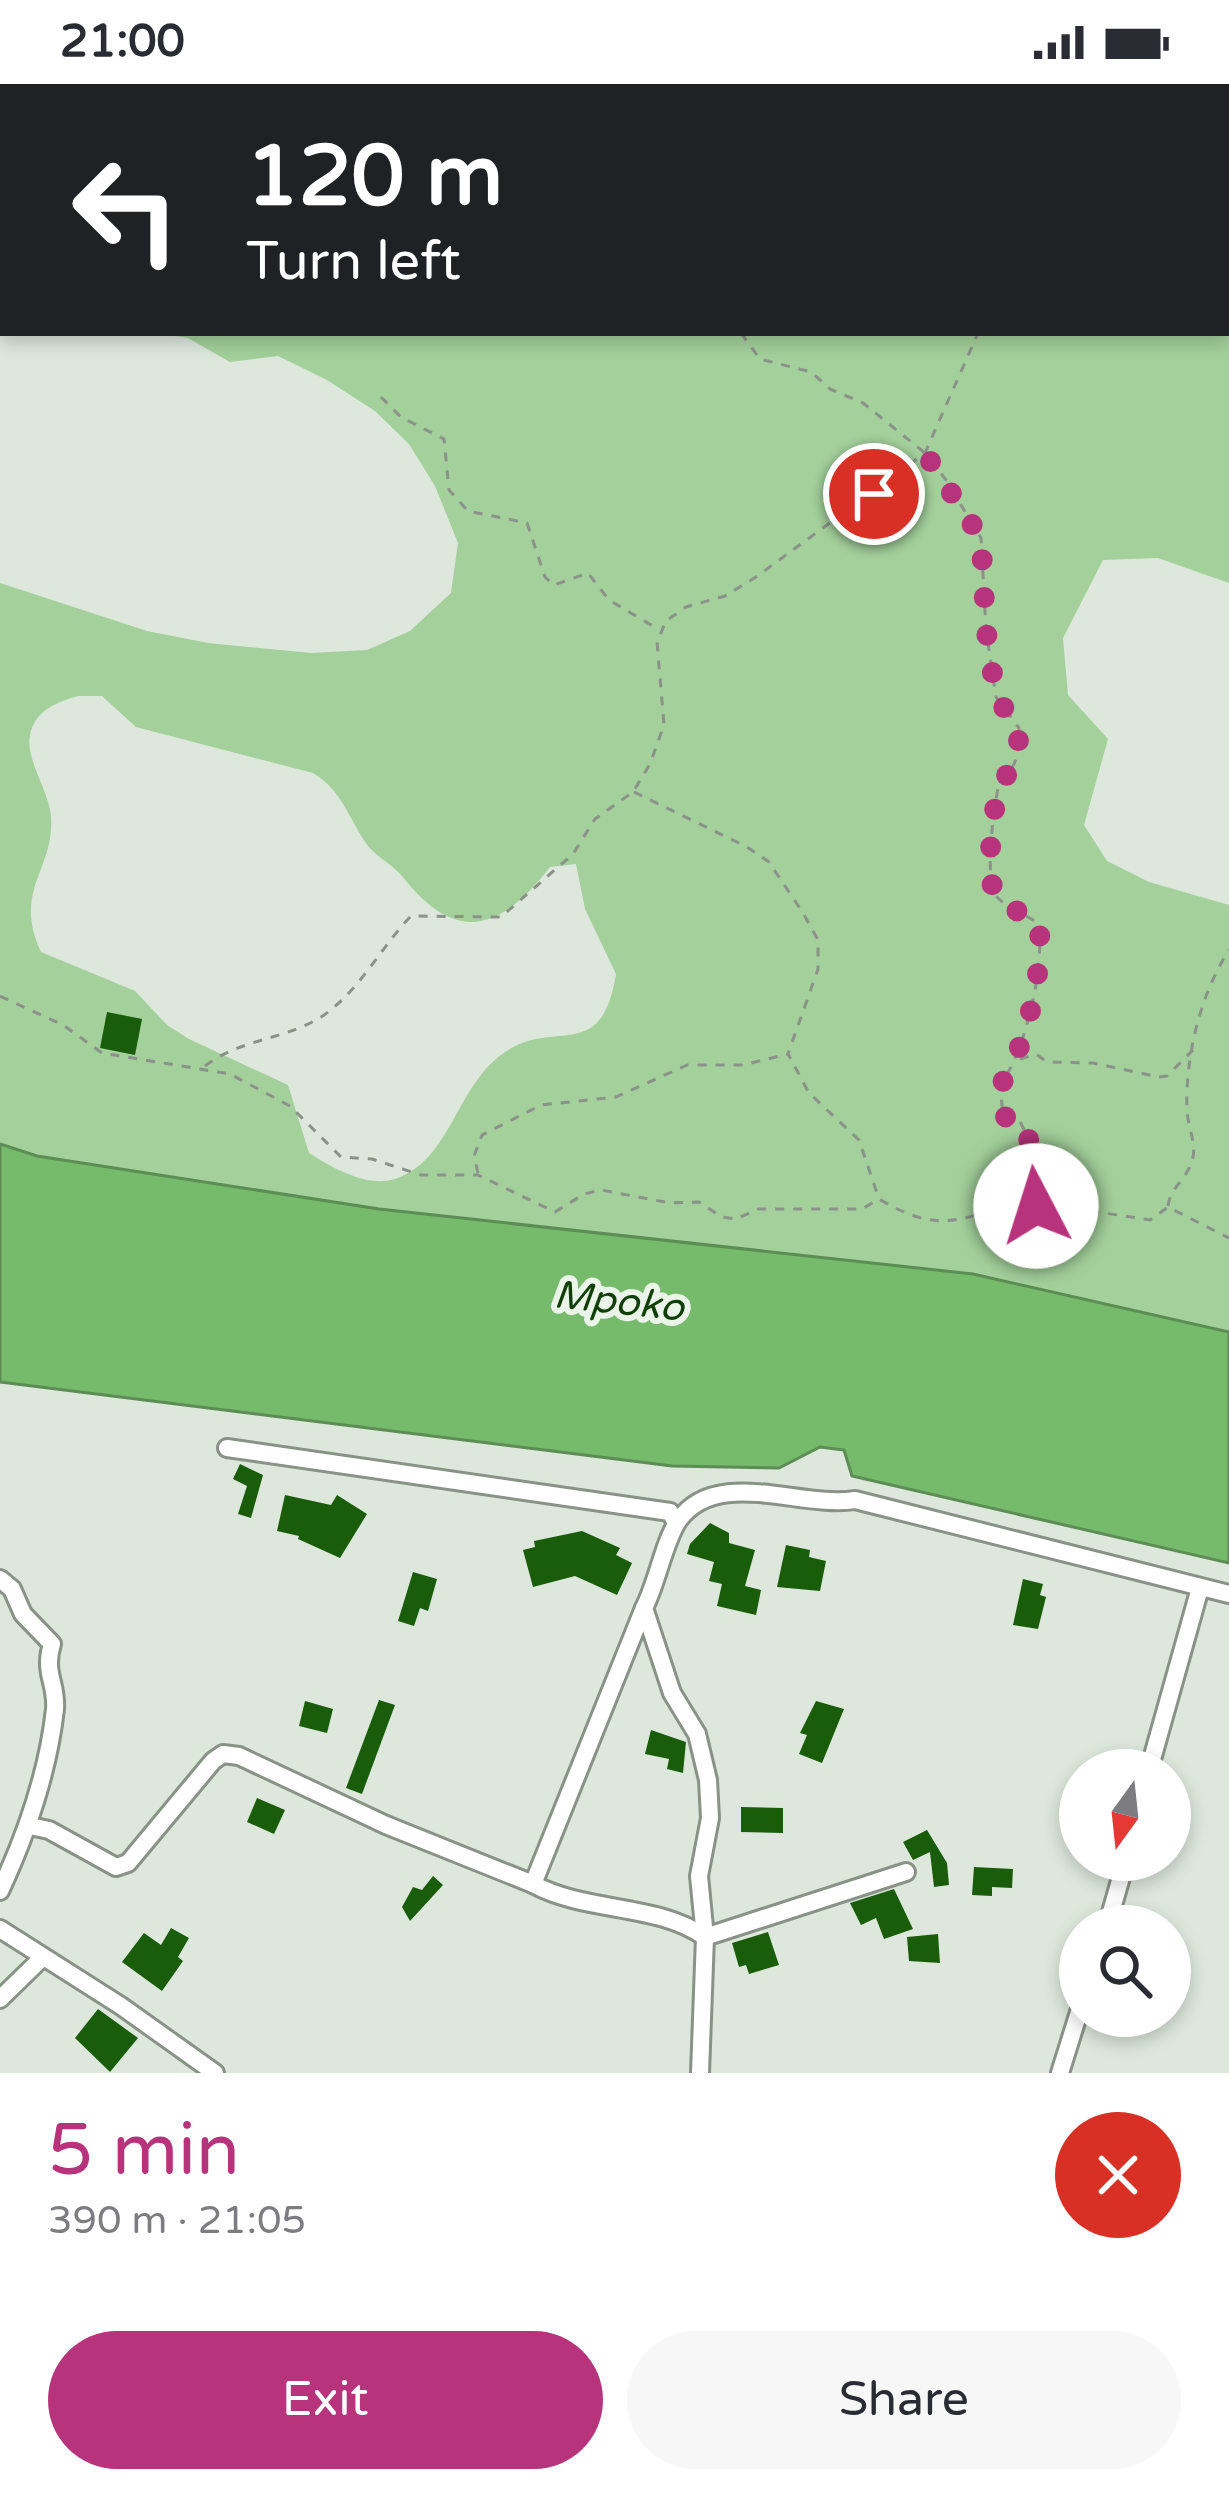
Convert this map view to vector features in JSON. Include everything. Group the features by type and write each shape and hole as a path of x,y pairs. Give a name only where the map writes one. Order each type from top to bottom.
{"street":[{"path":"227,1448 597,1498 670,1512 676,1523"},
{"path":"532,1884 660,1577 676,1523 695,1504 741,1491 834,1503 855,1500 1229,1594"},
{"path":"0,1579 12,1589 23,1614 52,1644 45,1667 56,1700 30,1826 0,1891"},
{"path":"1155,1749 1200,1588"},
{"path":"644,1608 672,1693 697,1735 708,1780 710,1818 699,1876 705,1937 700,2073"},
{"path":"30,1826 49,1829 116,1867 128,1863 213,1761 223,1754 239,1756 386,1825 532,1884 603,1909 686,1924 705,1937"},
{"path":"705,1937 906,1872"},
{"path":"0,1929 215,2073"},
{"path":"0,2000 43,1957"},
{"path":"1060,2073 1071,2037"}],"path":[{"path":"743,336 760,358 811,371 830,389 862,403 925,453 981,538 996,697 1019,728 1013,772 999,782 993,816 992,887 1000,901 1039,924 1041,946 1018,1059 1000,1086 1003,1114 1010,1122 1021,1121 1036,1157 1036,1206"},
{"path":"660,630 686,607 725,596 756,577 925,453 977,336"},
{"path":"381,397 401,417 444,439 448,490 468,511 527,523 545,578 554,585 588,573 609,600 660,630"},
{"path":"205,1066 243,1044 295,1030 323,1016 344,998 411,916 501,917 518,907 573,854 595,819 633,792 650,764 664,725 660,630"},
{"path":"633,792 769,862 803,914 818,940 818,969 788,1054 809,1093 860,1140 879,1199 912,1219 932,1223 1036,1206 1150,1220 1168,1208"},
{"path":"1168,1208 1169,1196 1189,1174 1194,1151 1187,1111 1203,1001 1229,950"},
{"path":"0,996 63,1025 102,1053 132,1061 205,1066 290,1106 340,1157 372,1159 421,1174 478,1175 556,1212 584,1194 601,1190 670,1203 699,1202 722,1217 736,1219 758,1209 862,1209 879,1199"},
{"path":"1018,1059 1036,1054 1047,1062 1093,1063 1159,1077 1167,1076 1194,1049"},
{"path":"478,1175 475,1156 482,1135 541,1105 616,1097 688,1065 743,1066 788,1054"},
{"path":"1168,1208 1229,1238"}],"shaded area":[{"path":"175,336 1229,336 1229,583 1158,558 1103,560 1063,638 1068,695 1108,739 1084,825 1107,861 1149,882 1229,905 1229,1332 973,1274 379,1209 37,1156 0,1144 0,583 147,631 208,643 311,653 367,650 410,631 451,593 458,543 435,486 409,444 375,411 278,356 230,362 188,338","holes":["78,696 102,696 136,727 313,773 338,797 372,850 423,899 460,921 496,916 514,905 550,867 576,864 585,909 616,974 599,1020 587,1030 520,1044 501,1055 473,1086 428,1157 395,1179 362,1179 309,1153 288,1085 189,1039 167,1025 135,991 41,952 33,931 32,896 51,835 51,816 31,754 33,726 55,704"]}],"water":[{"name":"Mpoko","path":"0,1144 37,1156 379,1209 973,1274 1229,1332 1229,1563 852,1476 844,1450 820,1447 779,1468 672,1466 0,1382"}],"building":[{"path":"107,1012 142,1019 135,1055 100,1048"},
{"path":"240,1464 263,1475 251,1518 238,1514 247,1486 233,1479"},
{"path":"285,1495 331,1505 337,1495 367,1514 340,1558 299,1536 277,1531"},
{"path":"710,1523 729,1533 729,1543 755,1550 745,1586 761,1590 756,1615 717,1606 722,1584 709,1581 714,1562 687,1554"},
{"path":"582,1531 620,1548 616,1555 632,1563 617,1595 575,1576 533,1587 523,1550 535,1547 534,1541"},
{"path":"786,1545 810,1550 809,1557 826,1561 820,1591 777,1587"},
{"path":"413,1572 437,1579 428,1611 420,1608 414,1626 398,1621"},
{"path":"1023,1579 1043,1584 1040,1595 1046,1597 1038,1629 1013,1625"},
{"path":"379,1700 395,1705 362,1794 346,1788"},
{"path":"305,1701 333,1709 327,1733 299,1726"},
{"path":"816,1701 844,1709 822,1763 799,1754 807,1735 800,1733"},
{"path":"651,1730 686,1742 683,1773 667,1769 669,1759 645,1754"},
{"path":"257,1798 285,1810 274,1834 247,1822"},
{"path":"741,1807 783,1808 783,1833 741,1832"},
{"path":"927,1830 947,1863 949,1885 934,1887 930,1852 913,1860 903,1842"},
{"path":"974,1867 1013,1869 1012,1888 992,1887 992,1896 972,1895"},
{"path":"433,1876 443,1885 410,1921 402,1907 413,1887 422,1890"},
{"path":"894,1889 913,1929 884,1939 876,1918 861,1925 850,1903"},
{"path":"171,1928 189,1938 178,1957 183,1961 162,1991 122,1962 144,1933 161,1945"},
{"path":"768,1932 779,1965 749,1974 746,1965 739,1967 732,1943"},
{"path":"938,1934 940,1963 909,1961 907,1937"},
{"path":"98,2009 138,2038 110,2072 75,2038"}],"route":[{"path":"874,494 925,453 981,538 996,697 1019,728 1013,772 999,782 993,816 992,887 1000,901 1039,924 1041,946 1018,1059 1000,1086 1003,1114 1010,1122 1021,1121 1036,1157 1036,1206"}]}
